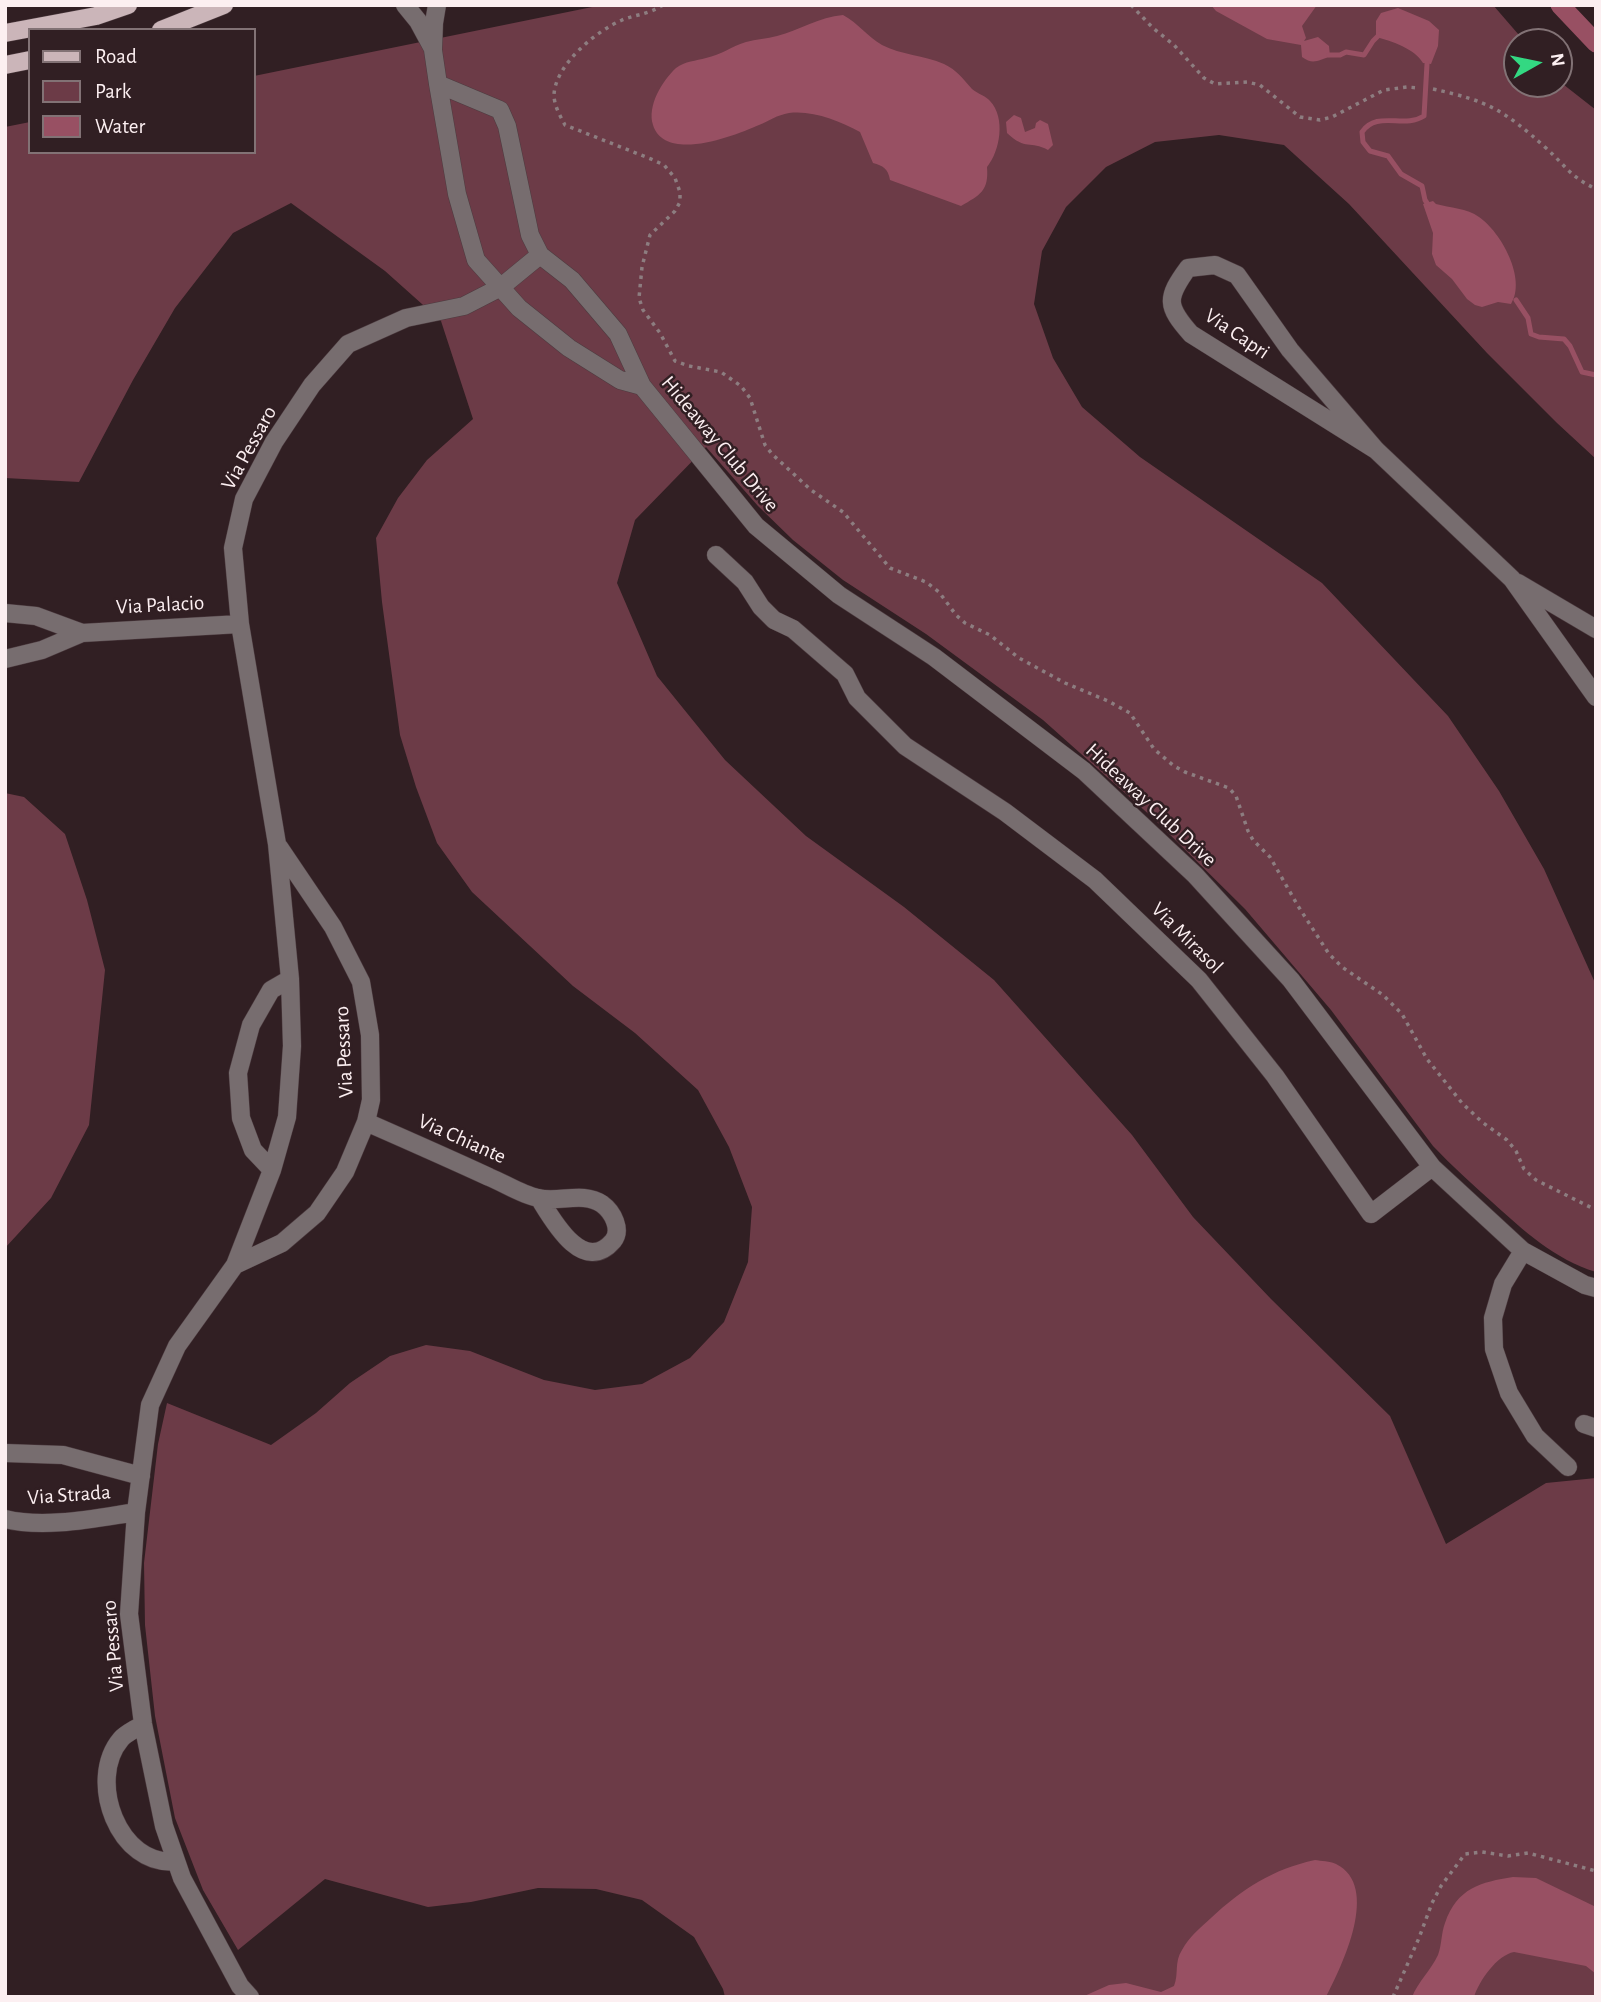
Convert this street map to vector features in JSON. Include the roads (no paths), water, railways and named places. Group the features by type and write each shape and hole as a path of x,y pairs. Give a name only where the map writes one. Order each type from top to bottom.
{"main road":[{"path":"32,28 96,16 128,5"},
{"path":"166,28 224,5"},
{"path":"5,33 28,29"},
{"path":"5,65 28,60"}],"street":[{"name":"Hideaway Club Drive","path":"405,5 418,21 433,50"},
{"name":"Hideaway Club Drive","path":"437,5 433,50 438,85 457,194 476,260 519,308 569,348 620,380 642,386"},
{"path":"438,85 500,110 506,126 530,235 540,255"},
{"name":"Hideaway Club Drive","path":"540,255 572,280 618,334 642,386 756,526 839,595 934,657 1084,771 1195,875 1291,980 1432,1167 1524,1251 1585,1285 1596,1288"},
{"name":"Via Pessaro","path":"244,1993 182,1878 163,1826 143,1724 129,1614 136,1512 150,1405 183,1336 235,1265 272,1170 287,1117 292,1046 290,979 277,844 240,624 233,548 244,499 274,442 312,385 348,344 406,318 464,306 500,287 540,255"},
{"name":"Via Capri","path":"1376,450 1191,334 1174,314 1172,289 1188,268 1215,265 1237,275 1290,350 1376,450 1512,579 1596,697"},
{"name":"Via Mirasol","path":"716,555 745,582 761,607 774,620 793,629 845,674 857,698 905,746 1005,812 1095,880 1199,979 1275,1076 1371,1214 1432,1167"},
{"name":"Via Capri","path":"1512,579 1596,628"},
{"name":"Via Palacio","path":"5,613 36,616 82,633"},
{"name":"Via Palacio","path":"5,659 42,650 82,633 240,624"},
{"name":"Via Pessaro","path":"235,1265 282,1243 317,1213 345,1172 366,1122 371,1100 370,1035 361,982 334,927 277,844"},
{"path":"272,1170 253,1150 241,1118 238,1073 251,1026 271,990 290,979"},
{"name":"Via Chiante","path":"366,1122 539,1198"},
{"path":"1524,1251 1503,1284 1493,1318 1494,1349 1509,1393 1535,1436 1568,1467"},
{"name":"Via Strada","path":"5,1453 63,1455 141,1476"},
{"name":"Via Strada","path":"5,1518 17,1522 71,1521 136,1512"},
{"path":"143,1724 121,1739 112,1756 107,1776 108,1798 121,1833 136,1849 149,1858 163,1862 176,1861"}],"water":[{"path":"1211,5 1317,5 1302,26 1306,38 1304,41 1318,37 1329,46 1330,57 1306,60 1302,57 1301,45 1267,39 1216,11"},
{"path":"1398,8 1429,21 1439,30 1438,46 1431,64 1423,63 1402,46 1376,37 1376,21 1381,13"},
{"path":"843,15 882,45 949,66 995,108 1000,125 998,144 987,167 985,187 973,199 961,206 890,180 884,168 873,163 860,132 835,120 816,115 785,114 718,140 685,145 671,143 660,136 653,125 652,110 657,94 679,66 717,55 746,42 777,36 826,18"},
{"path":"1014,115 1021,118 1025,132 1035,128 1040,120 1048,124 1053,145 1048,150 1024,144 1013,138 1007,133 1006,122"},
{"path":"1433,201 1474,214 1496,233 1514,269 1515,294 1511,304 1498,302 1482,307 1475,305 1436,265 1432,254 1433,233 1423,204"},
{"path":"1315,1860 1336,1864 1349,1875 1356,1890 1354,1927 1341,1966 1326,1997 1082,1997 1109,1985 1126,1983 1161,1992 1174,1986 1178,1959 1195,1932 1246,1889 1285,1869"},
{"path":"1513,1877 1536,1878 1596,1907 1596,1974 1586,1966 1514,1952 1501,1958 1490,1970 1474,1997 1412,1997 1438,1955 1445,1923 1456,1902 1463,1894 1481,1885"}],"waterway":[{"path":"1560,5 1596,43"},
{"path":"1329,55 1346,52 1364,55 1381,33"},
{"path":"1427,64 1424,116 1408,121 1375,122 1362,132 1363,142 1370,151 1388,156 1401,174 1422,186 1429,206"},
{"path":"1516,300 1528,318 1531,334 1564,339 1582,372 1596,375"}]}
